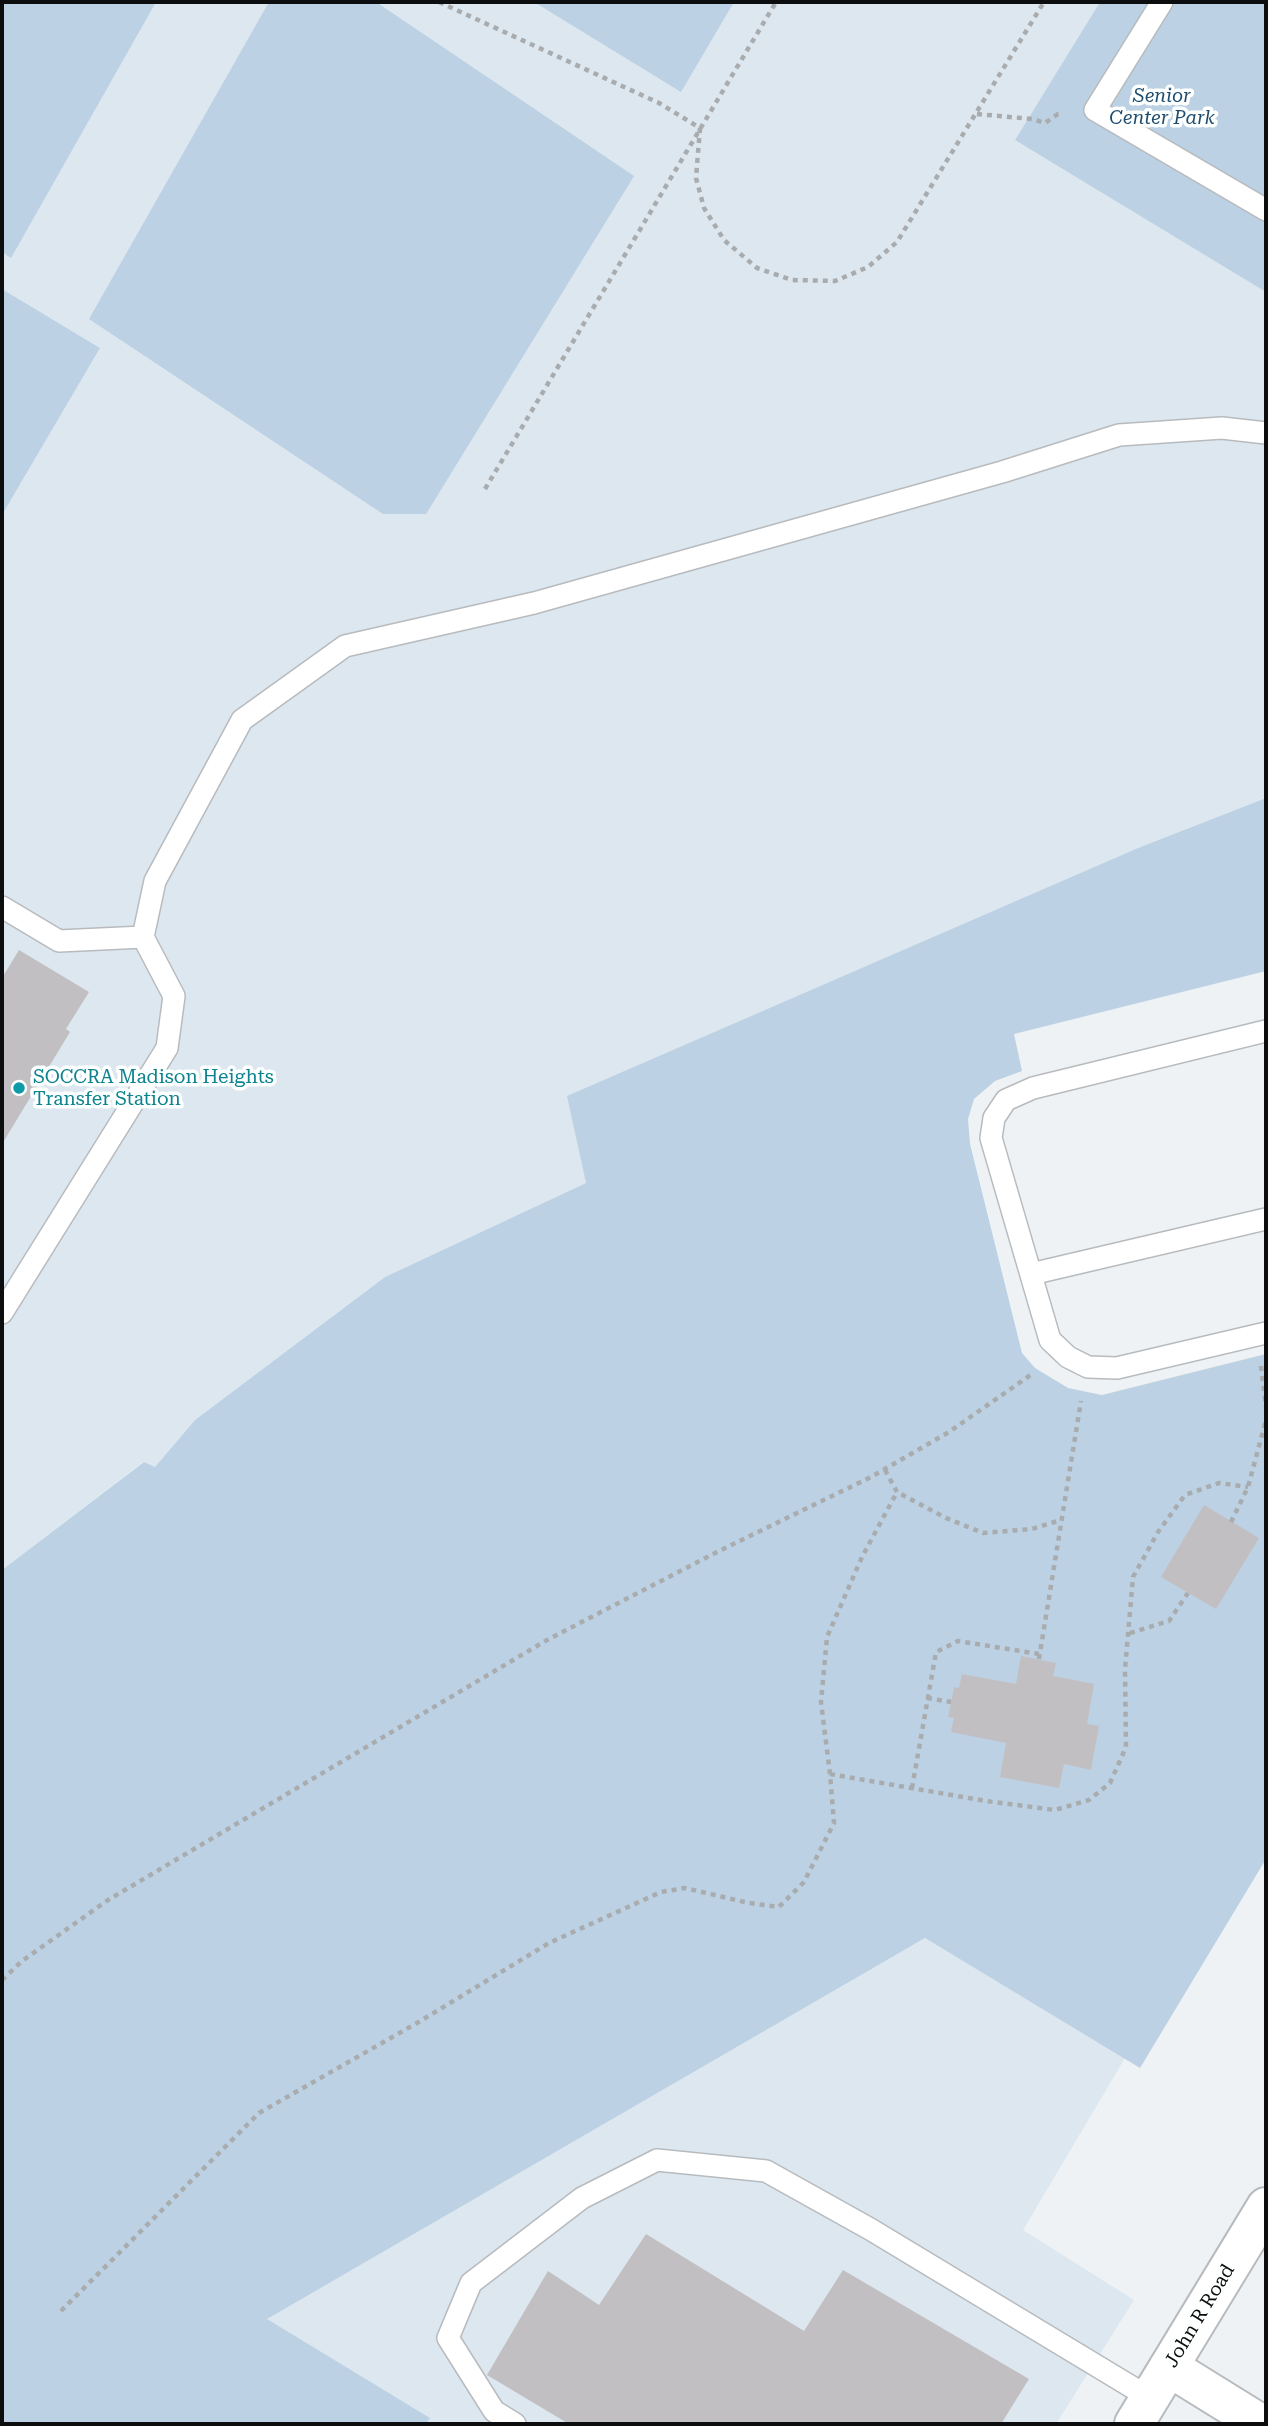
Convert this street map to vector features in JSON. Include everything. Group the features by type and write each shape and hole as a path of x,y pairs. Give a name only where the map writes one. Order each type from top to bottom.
{"main road":[{"name":"John R Road","path":"1151,2397 1266,2207"},
{"path":"1151,2397 1261,2424"}],"lane":[{"path":"1162,2 1095,110 1266,210"},
{"path":"2,1313 167,1048 174,996 143,937 155,881 242,720 345,646 534,603 1002,472 1119,435 1222,428 1266,433"},
{"path":"2,907 59,941 143,937"},
{"path":"1266,1031 1033,1088 1006,1100 994,1118 991,1138 1050,1340 1068,1357 1088,1367 1117,1368 1266,1333"},
{"path":"1031,1274 1266,1219"},
{"path":"515,2424 494,2411 449,2338 471,2283 582,2198 657,2160 766,2171 870,2229 1151,2397"}],"path":[{"path":"439,2 660,103 700,128"},
{"path":"485,489 776,2"},
{"path":"700,128 696,177 705,208 724,240 757,268 792,281 835,281 868,267 897,243 1044,2"},
{"path":"977,114 1032,119 1045,123 1058,114 1095,110"},
{"path":"1261,1365 1266,1407"},
{"path":"2,1980 22,1961 108,1900 547,1640 717,1552 885,1470 948,1432 1032,1374"},
{"path":"912,1788 936,1652 958,1641 1039,1657 1081,1401"},
{"path":"1231,1522 1248,1487 1266,1420"},
{"path":"885,1470 897,1492 946,1518 983,1533 1032,1529 1061,1520"},
{"path":"830,1774 1055,1810 1089,1800 1110,1783 1126,1746 1125,1669 1133,1577 1158,1532 1185,1495 1219,1483 1248,1487"},
{"path":"61,2311 259,2113 417,2023 549,1943 660,1892 685,1888 779,1907 804,1882 834,1823 821,1702 827,1637 862,1557 897,1492"},
{"path":"1130,1633 1170,1620 1188,1593"},
{"path":"928,1698 951,1702"}],"shaded area":[{"path":"2,2 1100,2 1015,140 1266,285 1266,798 1138,848 568,1096 586,1183 385,1277 195,1420 155,1467 143,1462 2,1570 2,515 100,348 2,289"},
{"path":"925,1938 1125,2058 1023,2230 1134,2300 1056,2424 426,2424 430,2418 266,2319"}],"green space":[{"path":"2,2 156,2 11,258 2,252"},
{"path":"269,2 376,2 634,176 426,514 383,514 89,319"},
{"path":"534,2 734,2 681,92"},
{"name":"Senior Center Park","path":"1100,2 1266,2 1266,292 1015,140"},
{"path":"2,289 100,348 2,515"},
{"path":"1266,798 1266,971 1014,1034 1022,1071 995,1081 974,1099 968,1119 970,1144 1022,1353 1035,1368 1068,1388 1102,1395 1266,1354 1266,1859 1140,2068 925,1938 267,2319 430,2418 426,2424 2,2424 2,1570 144,1462 155,1467 195,1420 385,1277 586,1183 567,1096 1138,848"}],"building":[{"name":"SOCCRA Madison Heights Transfer Station","path":"19,950 89,992 66,1029 70,1032 2,1144 2,978"},
{"path":"1204,1505 1259,1538 1216,1609 1161,1577"},
{"path":"1021,1656 1056,1663 1053,1676 1094,1684 1087,1724 1099,1726 1091,1770 1064,1764 1059,1788 1000,1777 1006,1743 951,1732 954,1718 948,1717 954,1687 959,1688 962,1674 1016,1684"},
{"path":"646,2234 804,2331 843,2270 1029,2379 1001,2424 569,2424 487,2375 548,2271 599,2305"}],"place":[{"name":"SOCCRA Madison Heights Transfer Station","path":"19,1088"}]}
